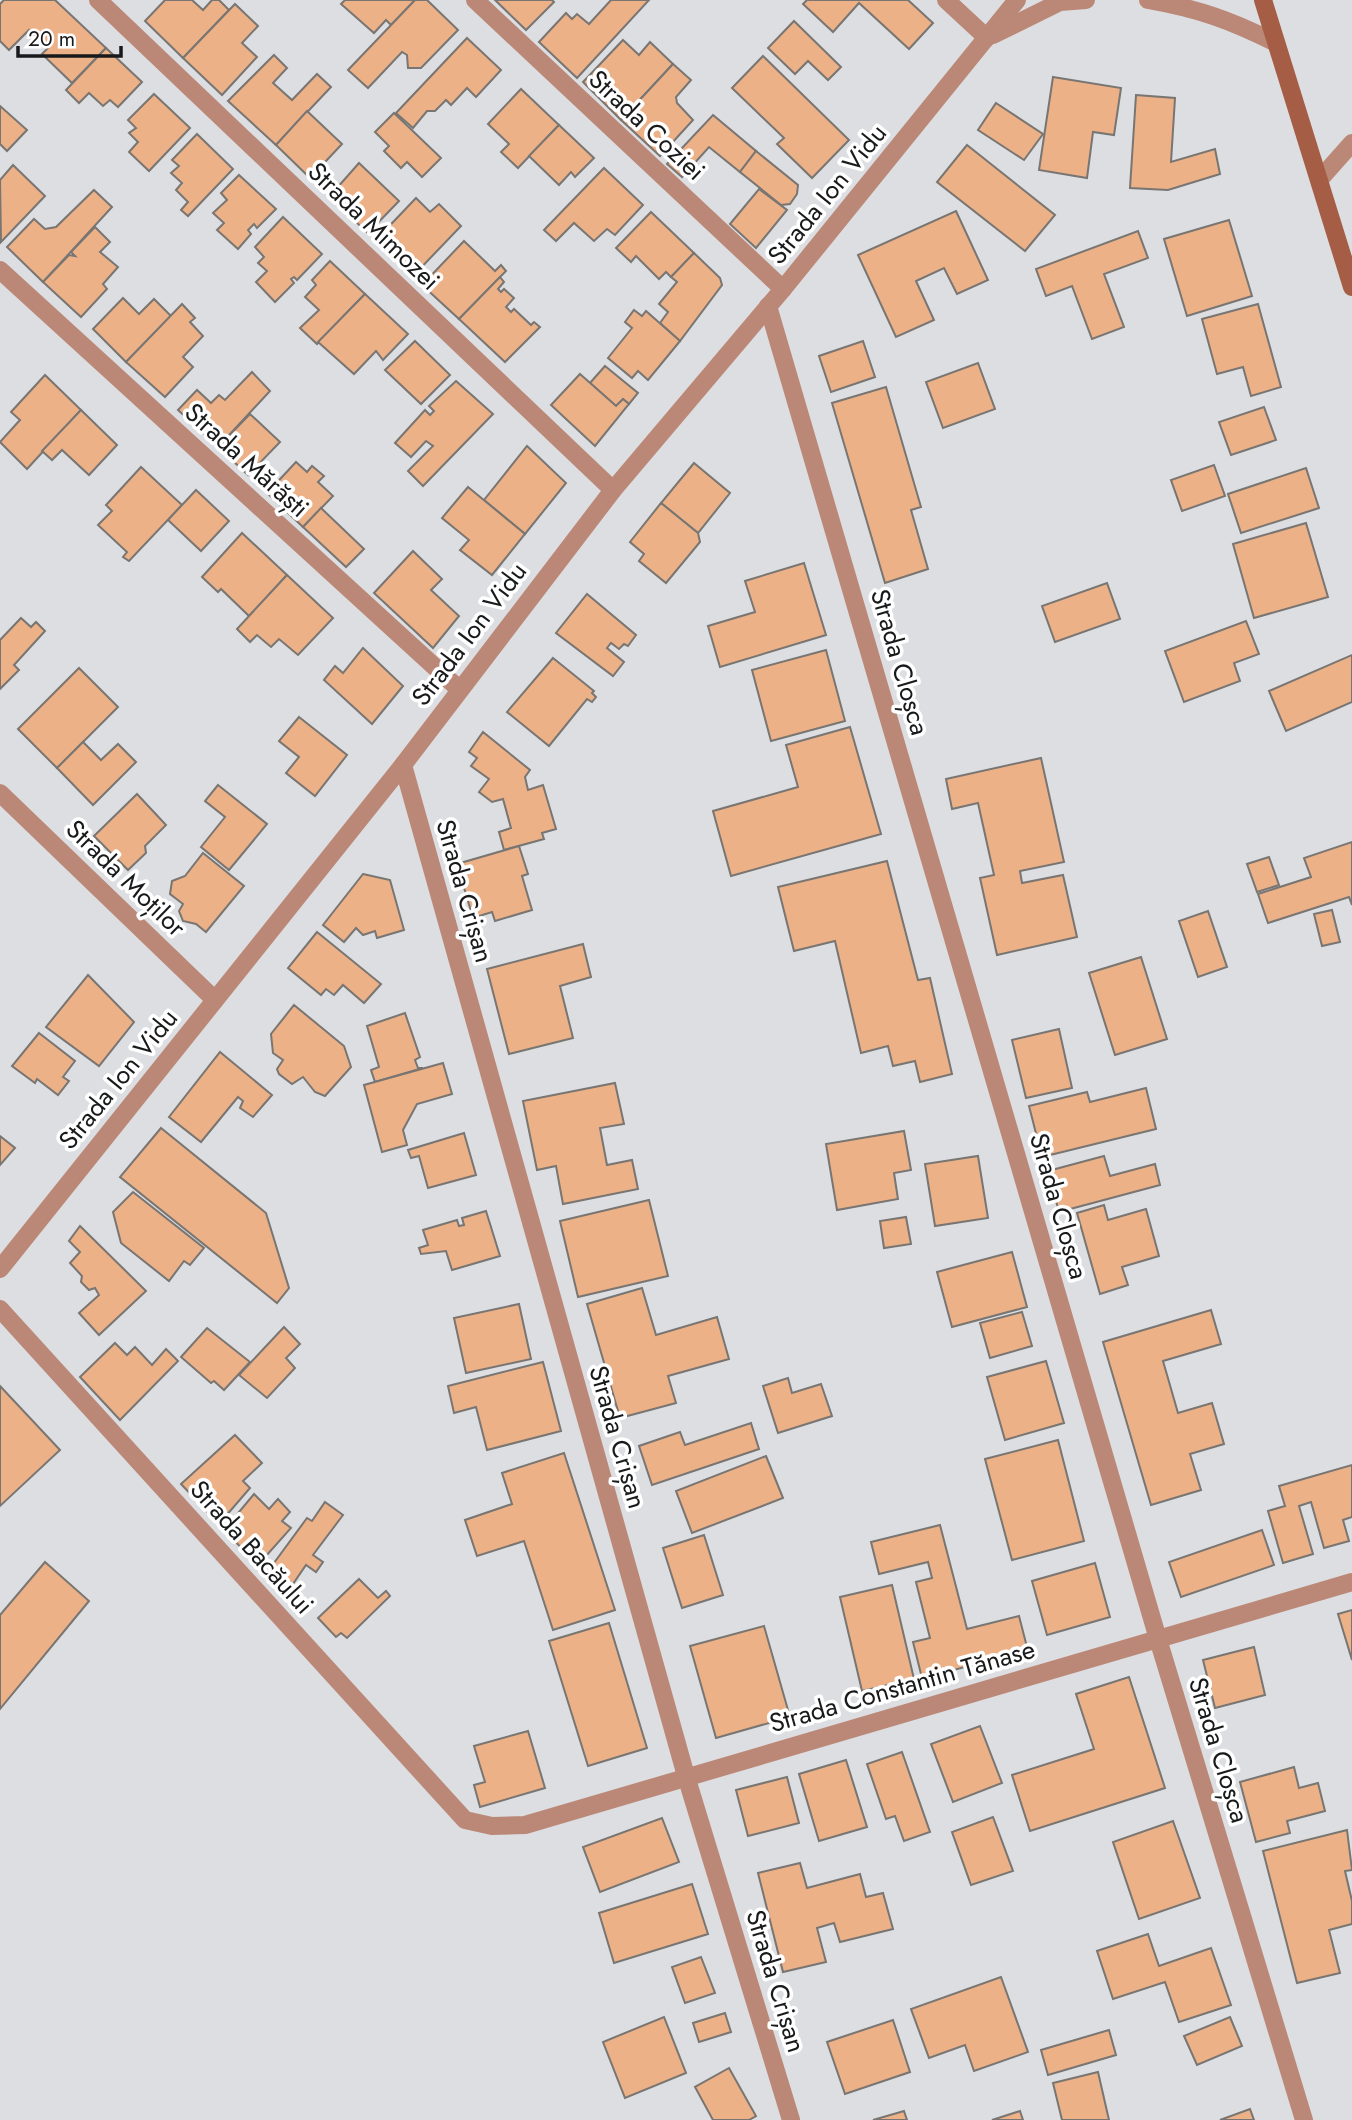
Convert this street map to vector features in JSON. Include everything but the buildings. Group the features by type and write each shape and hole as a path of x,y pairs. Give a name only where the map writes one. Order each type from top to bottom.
{"street":[{"name":"Strada Mimozei","path":"98,0 613,490"},
{"name":"Strada Coziei","path":"475,0 783,289"},
{"path":"946,0 987,38"},
{"name":"Strada Ion Vidu","path":"0,1269 403,765 613,490 783,289 1017,0"},
{"name":"Strada Ion Vidu","path":"987,38 1060,2 1086,0"},
{"path":"1148,0 1207,12 1276,43"},
{"path":"1263,0 1352,288"},
{"path":"1320,179 1352,143"},
{"name":"Strada Mărăști","path":"0,270 459,689"},
{"name":"Strada Cloșca","path":"768,306 1158,1639 1304,2120"},
{"name":"Strada Crișan","path":"403,765 686,1776 791,2120"},
{"name":"Strada Moților","path":"0,793 215,1000"},
{"name":"Strada Bacăului","path":"0,1309 465,1820"},
{"name":"Strada Constantin Tănase","path":"465,1820 492,1826 525,1825 1352,1583"}]}
